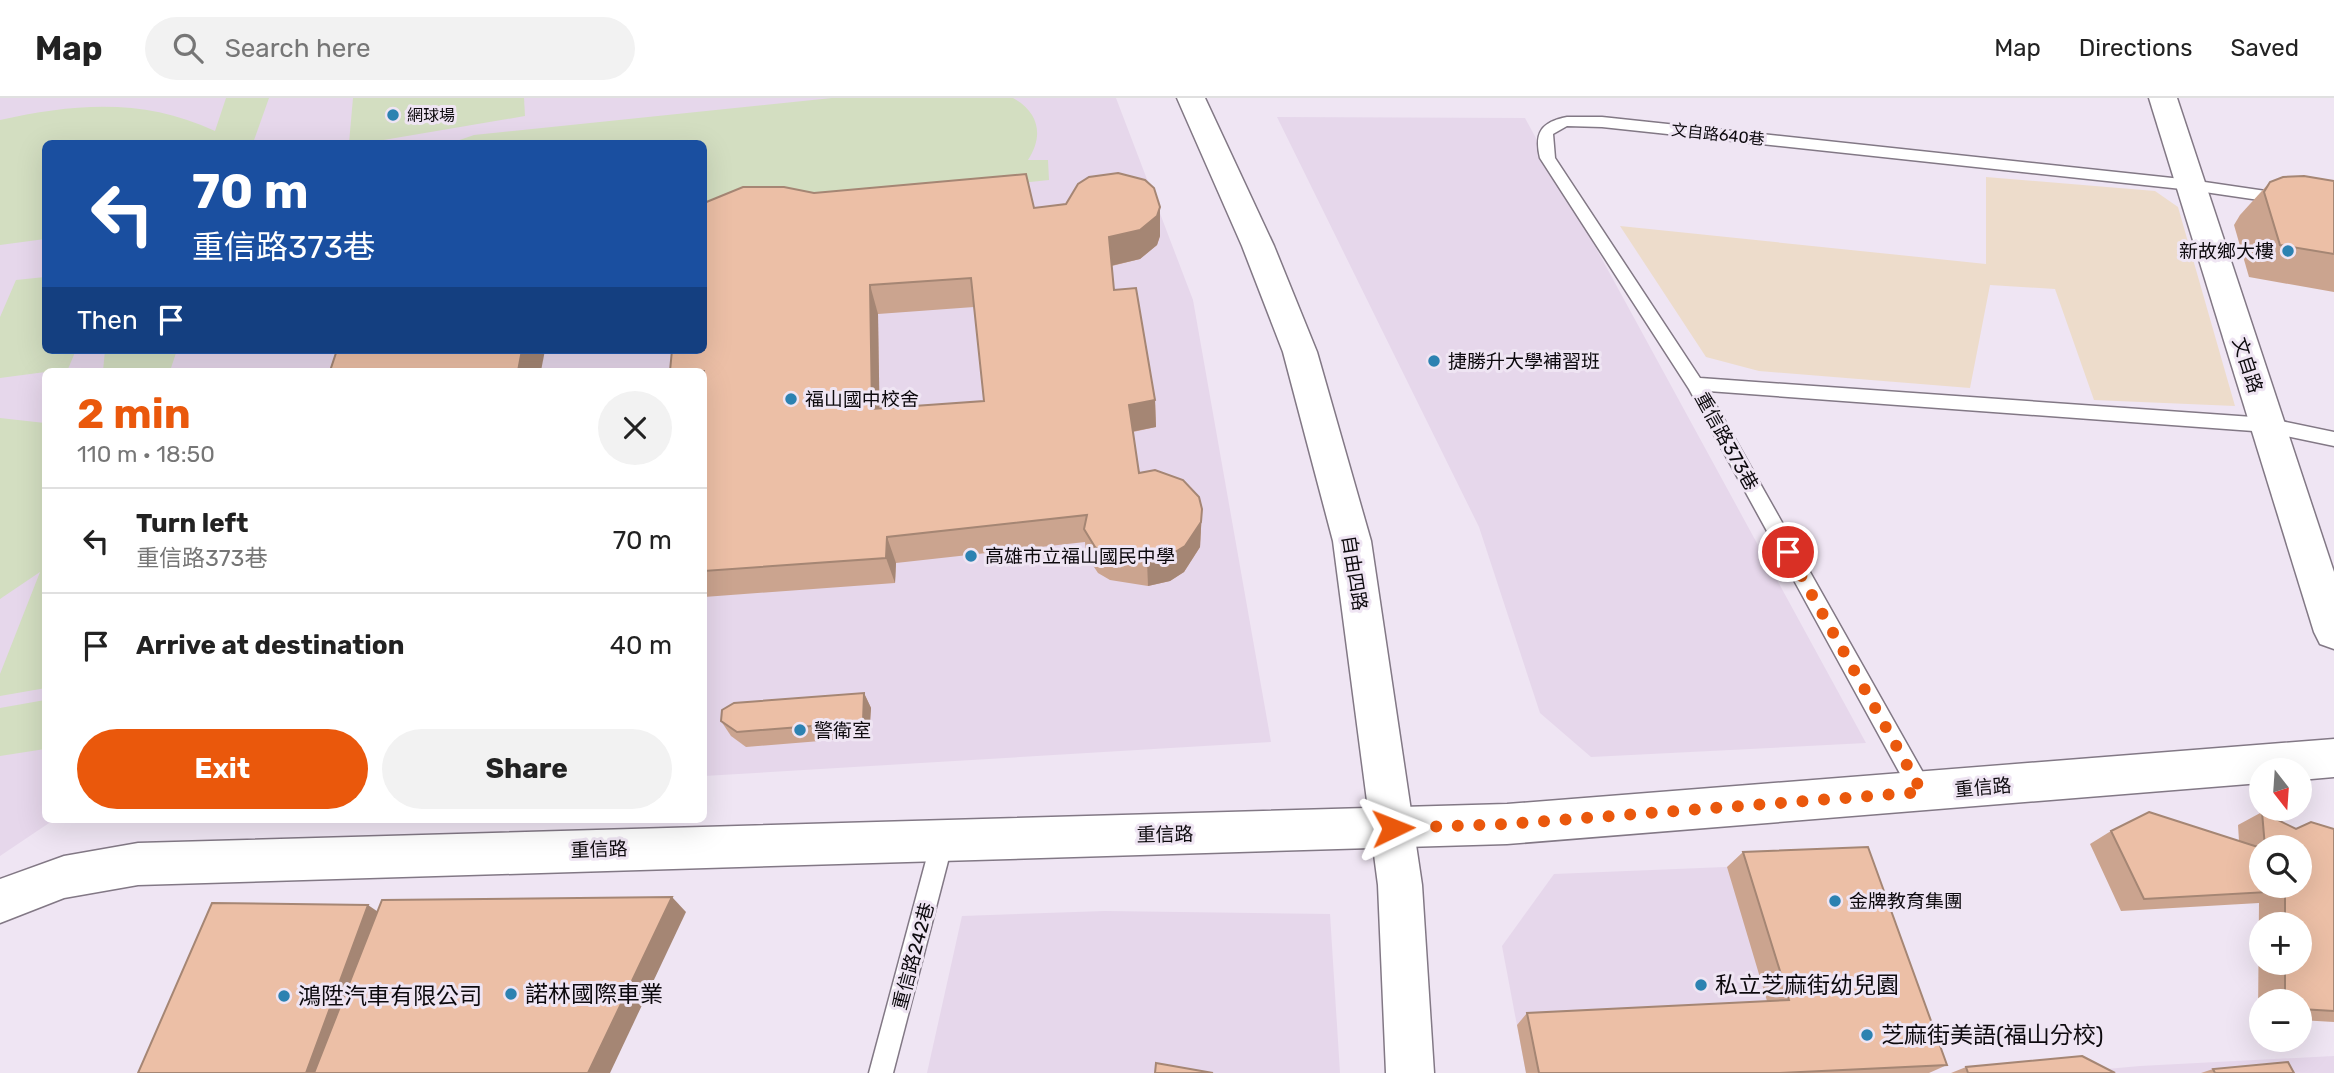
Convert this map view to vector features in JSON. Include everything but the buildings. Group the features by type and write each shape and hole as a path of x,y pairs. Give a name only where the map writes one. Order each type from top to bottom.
{"street":[{"name":"自由四路","path":"1191,98 1258,246 1300,352 1349,529 1393,828 1407,978 1410,1073"},
{"name":"文自路","path":"2163,98 2334,632"},
{"name":"重信路","path":"0,901 64,877 138,864 943,838 1507,824 2334,758"}],"lane":[{"name":"文自路640巷","path":"1695,384 1548,158 1542,140 1549,127 1602,122 2191,185"},
{"path":"2191,185 2334,206"},
{"path":"1695,384 2267,425 2334,439"},
{"name":"重信路373巷","path":"1695,384 1922,792"},
{"name":"重信路242巷","path":"881,1073 922,927 943,838"}],"shaded area":[{"name":"高雄市立福山國民中學","path":"0,98 1116,98 1193,300 1271,742 707,776 707,368 42,368 42,823 49,823 0,856"},
{"path":"1277,117 1525,118 1866,743 1591,757 1540,713 1479,527"},
{"path":"1986,177 2155,191 2178,207 2235,406 2094,400 2055,289 1990,285 1970,388 1759,371 1706,357 1620,226 1986,264"},
{"name":"私立芝麻街幼兒園","path":"1849,862 1922,1073 1526,1073 1502,946 1554,874"},
{"path":"1105,911 1330,914 1340,1073 927,1073 962,916"},
{"path":"2334,1056 2334,1073 2062,1073 2140,1066"}],"green space":[{"path":"226,98 269,98 254,140 42,140 42,239 0,245 0,120 56,110 110,107 163,113 215,131"},
{"path":"353,98 524,98 525,116 384,140 349,140"},
{"path":"832,98 1013,98 1029,110 1036,125 1036,142 1028,160 1048,160 1049,180 707,217 707,140 460,140 474,135"},
{"path":"42,277 42,354 74,354 68,368 42,368 42,372 0,378 0,317 16,280"},
{"path":"105,354 176,354 171,368 103,368"},
{"path":"0,418 42,423 42,689 0,696 0,674 40,572 0,599"},
{"path":"42,701 42,749 0,756 0,708"}],"place":[{"name":"網球場","path":"393,115"},
{"name":"新故鄉大樓","path":"2288,251"},
{"name":"捷勝升大學補習班","path":"1434,361"},
{"name":"福山國中校舍","path":"791,399"},
{"name":"高雄市立福山國民中學","path":"971,556"},
{"name":"警衛室","path":"800,730"},
{"name":"金牌教育集團","path":"1835,901"},
{"name":"私立芝麻街幼兒園","path":"1701,985"},
{"name":"諾林國際車業","path":"511,994"},
{"name":"鴻陞汽車有限公司","path":"284,996"},
{"name":"芝麻街美語(福山分校)","path":"1867,1035"}],"route":[{"path":"1393,828 1507,824 1922,792 1788,552"}]}
